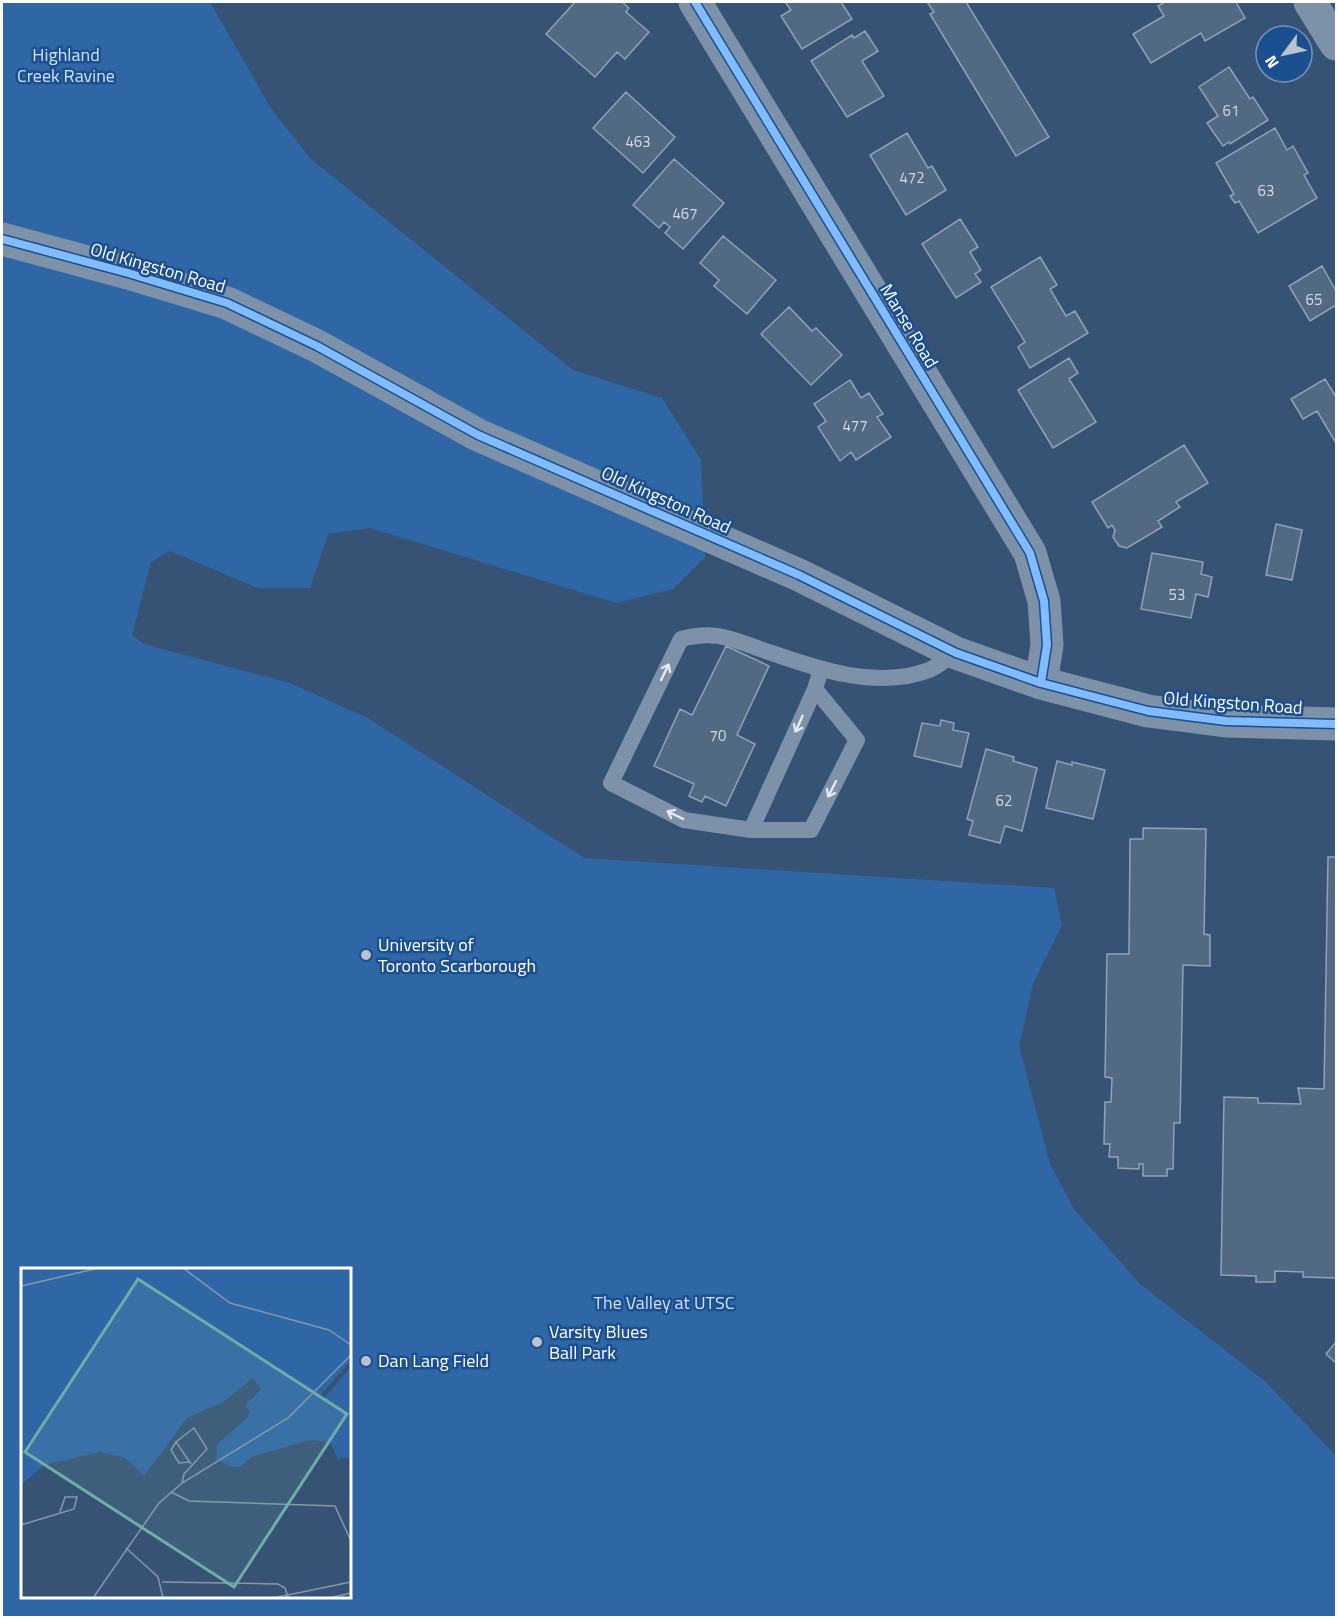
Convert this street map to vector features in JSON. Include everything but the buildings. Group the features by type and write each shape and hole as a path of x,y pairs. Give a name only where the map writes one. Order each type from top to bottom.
{"street":[{"name":"Manse Road","path":"695,2 1030,552 1044,601 1047,645 1041,683"},
{"path":"1310,2 1336,44"},
{"name":"Old Kingston Road","path":"2,239 228,303 317,346 477,435 799,575 956,652 1041,683 1148,711 1180,716 1226,721 1336,724"}],"lane":[{"path":"815,689 857,740 811,830 752,830 684,820 611,783 681,639 698,634 718,634 841,674 900,678 931,669 956,652"},
{"path":"752,830 815,689 821,669"}],"green space":[{"name":"The Valley at UTSC","path":"2,2 210,2 272,110 311,159 573,370 662,398 701,460 705,557 673,589 616,603 370,528 328,534 310,588 258,588 170,551 151,562 132,635 144,644 290,683 368,718 584,858 1054,888 1062,925 1033,984 1019,1046 1050,1164 1074,1209 1140,1284 1266,1382 1336,1456 1336,1617 2,1617"}],"cycle path":[{"path":"695,2 1030,553 1044,601 1047,645 1041,683"},
{"path":"2,239 227,303 317,346 478,435 799,575 956,653 1041,683 1148,711 1226,721 1336,724"}],"place":[{"name":"University of Toronto Scarborough","path":"366,955"},
{"name":"Varsity Blues Ball Park","path":"537,1342"},
{"name":"Dan Lang Field","path":"366,1361"}],"park label":[{"name":"Highland Creek Ravine","path":"66,65"}]}
